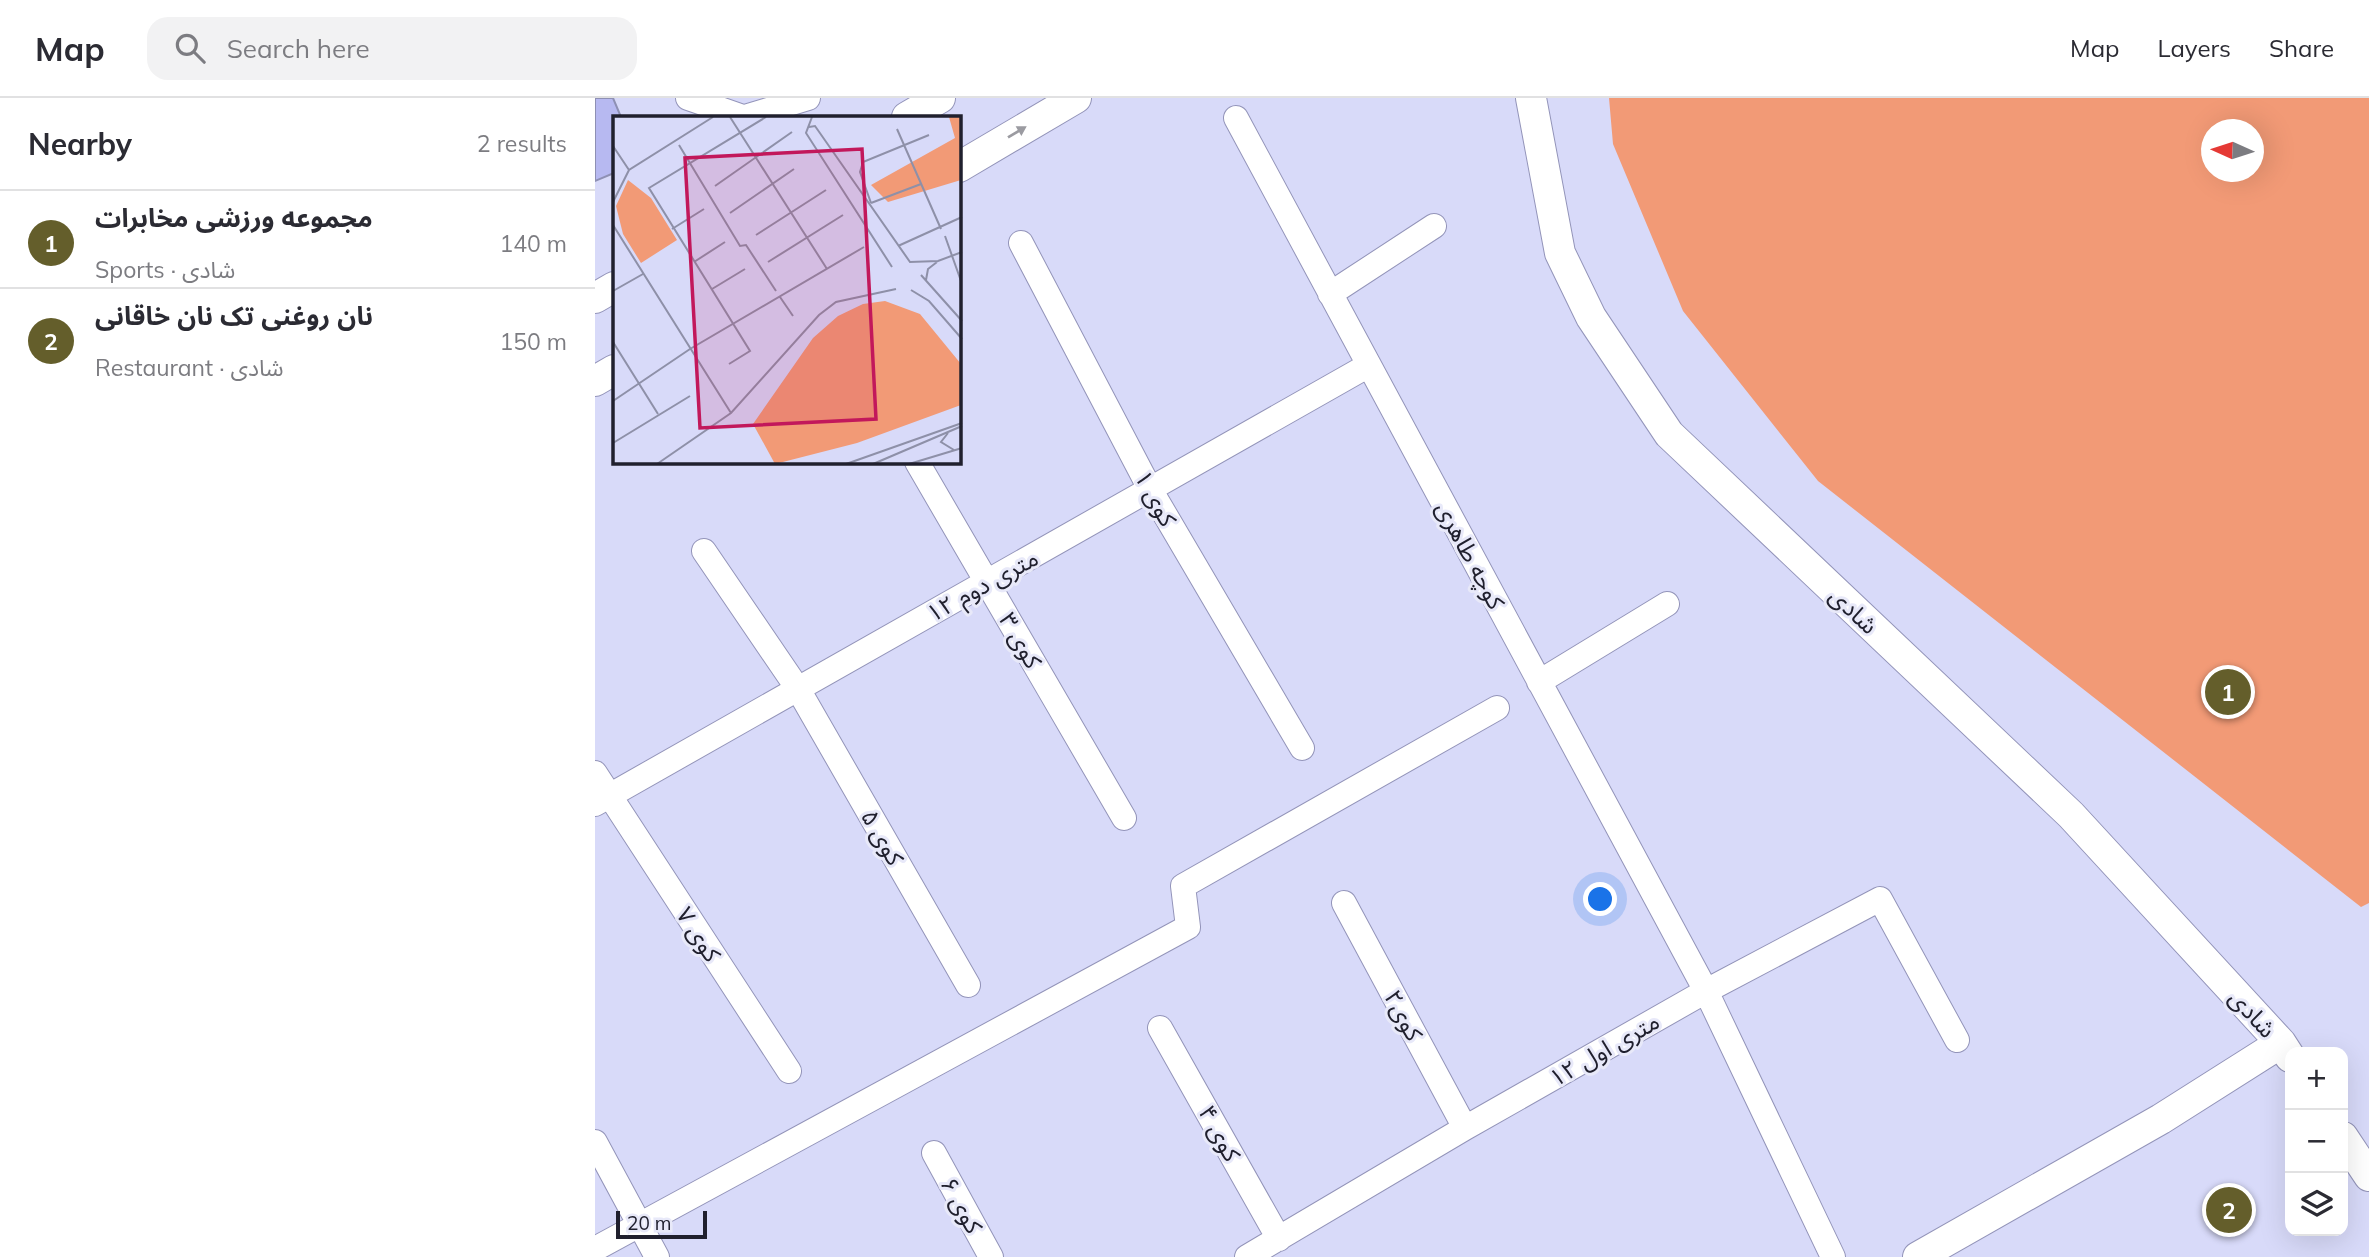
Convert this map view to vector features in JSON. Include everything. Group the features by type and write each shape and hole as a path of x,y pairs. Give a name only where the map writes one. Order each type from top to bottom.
{"street":[{"path":"688,98 741,116"},
{"path":"747,116 809,98"},
{"path":"909,116 940,98"},
{"path":"961,166 1076,98"},
{"name":"شادی","path":"1531,98 1560,253 1591,317 1669,435 2071,816 2285,1049"},
{"name":"کوچه طاهری","path":"1236,118 1706,991"},
{"path":"1330,294 1434,226"},
{"name":"کوی ۱","path":"1021,243 1150,489 1301,748"},
{"path":"595,298 613,288"},
{"name":"۱۲ متری دوم","path":"602,800 1369,365"},
{"path":"595,381 613,371"},
{"name":"کوی ۳","path":"918,464 1125,818"},
{"name":"کوی ۵","path":"704,551 798,689 968,985"},
{"path":"1539,681 1667,604"},
{"path":"595,1249 1188,927 1184,886 1497,708"},
{"name":"کوی ۷","path":"595,773 602,800 789,1071"},
{"name":"۱۲ متری اول","path":"1247,1257 1465,1128 1706,991 1880,899 1958,1040"},
{"name":"کوی۲","path":"1344,903 1465,1128"},
{"path":"1706,991 1833,1257"},
{"name":"کوی ۴","path":"1160,1028 1279,1239"},
{"path":"1918,1257 2285,1051"},
{"path":"595,1142 657,1257"},
{"path":"2348,1144 2369,1176"},
{"name":"کوی ۶","path":"933,1153 991,1257"}],"shaded area":[{"path":"1609,98 2369,98 2369,903 2361,907 1818,481 1683,311 1613,144"}],"building":[{"path":"595,98 613,98 621,116 613,116 613,173 595,181"}],"place":[{"name":"مجموعه ورزشی مخابرات","path":"2228,692"},
{"name":"نان روغنی تک نان خاقانی","path":"2229,1210"}]}
